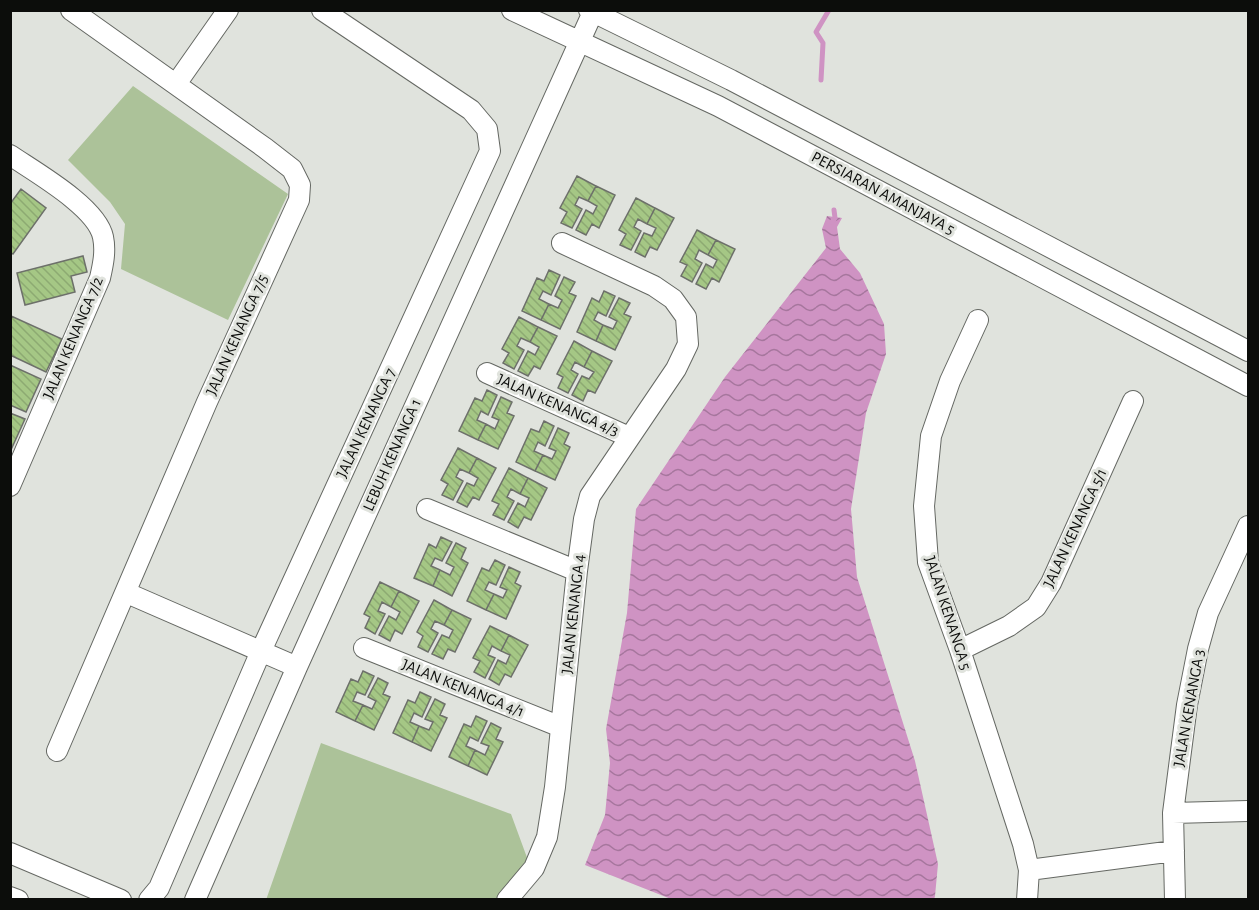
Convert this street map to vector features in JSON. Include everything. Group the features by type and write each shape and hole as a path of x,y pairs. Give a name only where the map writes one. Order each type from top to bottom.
{"street":[{"name":"JALAN KENANGA 7/5","path":"57,751 207,402 299,200 300,185 292,169 265,148 71,10"},
{"path":"176,84 228,10"},
{"name":"JALAN KENANGA 7","path":"149,900 159,888 261,651 490,151 488,129 471,110 322,10"},
{"name":"PERSIARAN AMANJAYA 5","path":"513,10 579,43 718,106 1248,386"},
{"name":"PERSIARAN AMANJAYA 5","path":"591,11 731,80 1248,351"},
{"name":"LEBUH KENANGA 1","path":"195,900 297,667 579,43 591,11"},
{"name":"JALAN KENANGA 7/2","path":"10,155 75,200 94,217 103,235 104,258 100,278 10,486"},
{"name":"JALAN KENANGA 4","path":"507,900 534,868 548,837 576,572 590,496 676,369 688,344 686,317 673,299 654,286 562,243"},
{"name":"JALAN KENANGA 5","path":"978,320 950,381 931,436 924,506 928,562 960,650 1023,843 1029,870"},
{"name":"JALAN KENANGA 4/3","path":"488,373 628,437"},
{"name":"JALAN KENANGA 5/1","path":"960,650 1009,626 1036,607 1051,583 1133,401"},
{"path":"427,509 576,572"},
{"name":"JALAN KENANGA 3","path":"1174,900 1173,813 1187,705 1198,649 1208,613 1248,526"},
{"path":"126,593 297,667"},
{"name":"JALAN KENANGA 4/1","path":"364,648 561,727"},
{"path":"1173,813 1248,810"},
{"path":"1027,900 1029,870 1174,851"},
{"path":"10,853 121,900"},
{"path":"10,897 18,900"}],"green space":[{"path":"133,86 288,194 228,320 121,269 125,224 110,202 68,160"},
{"path":"321,743 511,814 529,863 500,899 266,900"}],"water":[{"path":"827,216 842,218 837,227 840,249 860,273 884,324 886,354 866,413 851,509 857,577 915,761 938,864 935,896 934,900 671,899 585,865 605,815 610,763 606,729 627,613 636,509 725,377 826,248 822,229"}],"building":[{"path":"577,176 596,186 588,201 579,197 575,205 582,209 572,228 561,223 567,212 560,208"},
{"path":"596,186 615,195 599,228 592,224 586,235 576,230 586,210 593,214 597,206 588,201"},
{"path":"21,189 46,208 13,254 10,252 10,204"},
{"path":"636,198 655,208 647,224 638,219 634,227 641,231 631,250 620,245 626,234 619,230"},
{"path":"655,208 674,218 657,250 650,247 645,257 635,252 644,233 652,236 656,228 647,224"},
{"path":"697,230 716,240 708,255 699,250 695,259 702,263 692,282 681,276 687,265 680,262"},
{"path":"716,240 735,249 719,282 712,278 706,289 696,284 706,264 713,268 717,260 708,255"},
{"path":"83,256 87,272 71,276 75,292 25,305 17,273"},
{"path":"549,270 560,275 551,295 543,291 539,299 549,304 541,320 522,311 537,278 544,281"},
{"path":"564,277 575,282 569,293 576,296 560,329 541,320 549,304 558,308 562,300 555,296"},
{"path":"604,291 615,296 606,316 598,312 594,320 603,325 596,341 577,332 592,298 599,302"},
{"path":"619,298 630,303 624,314 631,317 615,350 596,341 603,325 613,329 617,321 609,317"},
{"path":"11,316 62,339 46,372 10,355"},
{"path":"519,317 538,327 530,342 521,338 517,346 524,350 514,369 503,363 509,353 502,349"},
{"path":"538,327 557,336 540,369 534,366 528,376 518,371 528,351 535,355 539,347 530,342"},
{"path":"574,341 592,351 584,367 575,362 571,370 578,374 568,393 558,388 563,377 557,374"},
{"path":"592,351 612,361 595,393 588,390 583,401 572,395 582,376 589,379 594,372 584,367"},
{"path":"10,365 41,379 26,412 10,405"},
{"path":"487,390 497,395 488,415 481,411 477,420 486,424 478,440 459,431 475,398 482,401"},
{"path":"501,397 512,402 507,413 514,416 498,449 478,440 486,424 495,429 499,420 492,417"},
{"path":"10,413 25,419 10,452"},
{"path":"544,421 554,426 545,446 538,442 534,451 543,455 535,471 516,462 531,429 539,432"},
{"path":"558,428 569,433 564,444 570,447 555,480 535,471 543,455 552,459 556,451 549,448"},
{"path":"458,448 477,458 469,473 460,469 456,477 463,481 453,500 442,495 448,484 441,480"},
{"path":"477,458 496,468 479,500 473,497 467,507 457,502 467,483 474,486 478,478 469,473"},
{"path":"509,468 528,478 520,494 511,489 507,497 514,501 504,520 493,515 499,504 492,501"},
{"path":"528,478 547,488 531,520 524,517 518,528 508,522 518,503 525,507 529,498 520,494"},
{"path":"441,537 452,542 442,561 435,558 431,566 440,570 433,586 414,578 429,544 436,548"},
{"path":"456,543 466,548 461,559 468,563 452,596 433,586 440,570 450,575 454,567 446,563"},
{"path":"495,560 505,565 496,585 489,582 485,590 494,594 486,610 467,601 482,568 489,571"},
{"path":"509,567 520,572 515,583 521,586 506,619 486,610 494,594 503,598 507,590 500,587"},
{"path":"380,582 399,591 391,607 382,602 378,611 385,614 375,634 365,628 370,617 364,614"},
{"path":"399,591 419,601 402,634 395,630 390,641 379,635 389,616 396,620 400,612 391,607"},
{"path":"434,600 452,610 444,625 435,621 431,629 438,633 428,652 418,647 423,636 417,632"},
{"path":"452,610 471,619 455,652 448,649 443,659 432,654 442,635 449,638 453,630 444,625"},
{"path":"490,626 509,635 501,651 492,646 488,655 495,658 485,678 474,672 480,661 473,658"},
{"path":"509,635 528,645 511,677 505,674 499,685 489,679 498,660 506,664 510,655 501,651"},
{"path":"363,671 374,676 365,695 357,692 353,701 363,705 355,721 336,712 351,679 358,682"},
{"path":"378,678 388,683 383,694 390,697 374,730 355,721 363,705 372,709 376,701 368,697"},
{"path":"420,692 431,697 422,717 414,713 410,722 419,726 412,742 393,733 408,700 415,703"},
{"path":"435,699 445,704 440,715 447,718 431,751 412,742 419,726 429,730 433,722 425,719"},
{"path":"476,716 487,721 478,741 470,737 466,746 475,750 468,766 449,757 464,724 471,727"},
{"path":"491,723 501,728 496,739 503,742 487,775 468,766 475,750 485,755 489,746 481,743"}],"waterway":[{"path":"821,80 823,43 816,32 829,10"},
{"path":"832,222 835,218 834,210"}]}
